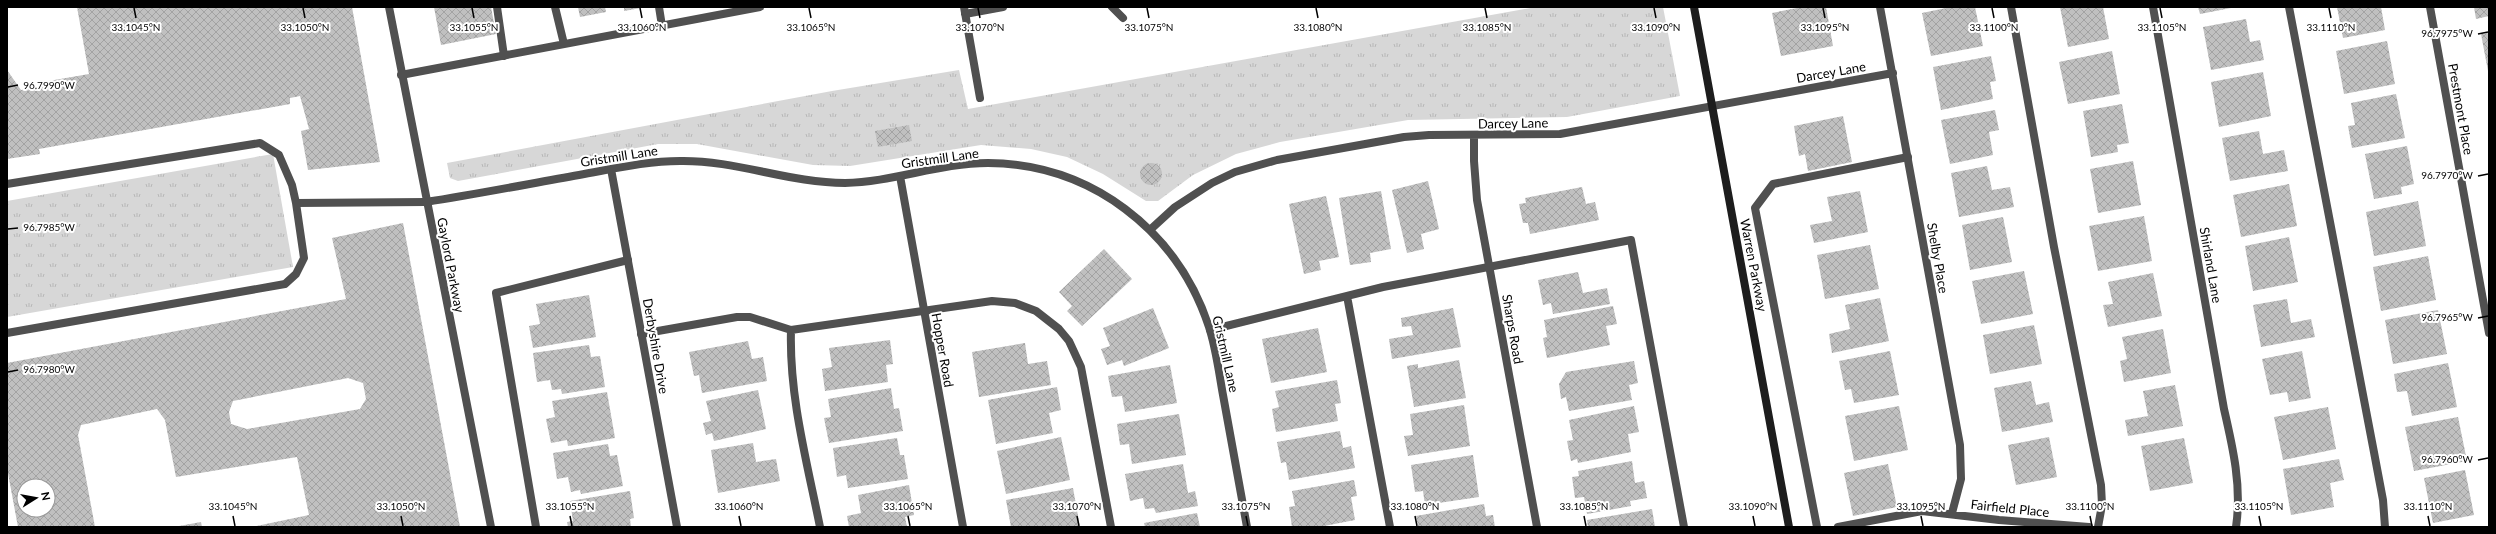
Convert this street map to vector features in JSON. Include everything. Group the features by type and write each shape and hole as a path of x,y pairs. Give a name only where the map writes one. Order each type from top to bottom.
{"main road":[{"name":"Warren Parkway","path":"1694,7 1789,527"}],"street":[{"name":"Gaylord Parkway","path":"389,7 426,202 492,527"},
{"path":"497,7 504,56"},
{"path":"555,7 564,44"},
{"path":"659,7 662,26"},
{"path":"401,75 760,7"},
{"path":"980,98 964,10 1002,7"},
{"path":"1112,7 1123,18"},
{"name":"Shelby Place","path":"1880,7 1960,444 1961,479 1952,513"},
{"path":"2011,7 2054,247 2100,485 2102,505 2098,527"},
{"name":"Shirland Lane","path":"2153,7 2224,409 2236,464 2238,513 2236,527"},
{"path":"2289,7 2376,462 2385,527"},
{"name":"Prestmont Place","path":"2430,7 2489,334"},
{"name":"Darcey Lane","path":"1151,229 1175,207 1201,189 1235,172 1259,164 1404,137 1560,134 1893,73"},
{"name":"Sharps Road","path":"1474,135 1475,181 1536,527"},
{"path":"7,184 260,143 278,155 292,184 304,258 296,274 285,284 7,333"},
{"path":"1817,527 1755,208 1774,184 1908,157"},
{"name":"Gristmill Lane","path":"296,203 426,202 611,169 656,162 682,160 707,162 833,183 865,182 976,164 1014,165 1040,169 1064,176 1094,188 1127,208 1151,229 1172,253 1190,280 1210,330 1247,527"},
{"name":"Derbyshire Drive","path":"611,169 677,527"},
{"name":"Hopper Road","path":"900,176 963,527"},
{"path":"1210,330 1347,296 1489,266 1631,240 1684,527"},
{"path":"536,527 496,293 628,260"},
{"path":"1347,296 1390,527"},
{"path":"641,334 737,316 758,319 790,330 924,312 968,304 1002,301 1032,308 1059,329 1076,354 1084,381 1111,527"},
{"path":"790,330 790,373 820,527"},
{"name":"Fairfield Place","path":"1838,527 1922,511 1952,513 1999,520 2090,527"}],"green space":[{"path":"1536,7 1663,7 1680,96 1567,117 1408,120 1280,142 1236,154 1193,175 1158,201 1146,201 1103,174 1067,157 1031,149 981,145 850,166 813,165 697,144 658,144 458,181 450,178 447,163 832,91 959,70 968,109"},
{"path":"273,154 293,267 7,317 7,201"}],"building":[{"path":"77,7 352,7 380,162 308,170 301,131 309,129 300,96 290,98 290,104 39,149 40,154 7,159 7,70 21,90 44,86 43,82 89,74"},
{"path":"434,7 491,7 496,34 441,45"},
{"path":"578,7 605,7 606,12 580,17"},
{"path":"624,7 641,7 641,8 624,11"},
{"path":"1802,7 1826,7 1833,46 1781,56 1772,13"},
{"path":"1951,7 1975,7 1983,46 1931,56 1922,13"},
{"path":"2060,7 2103,7 2109,39 2068,47"},
{"path":"2198,7 2231,7 2231,8 2200,14"},
{"path":"2337,7 2381,7 2385,30 2343,38"},
{"path":"2474,7 2489,7 2489,16 2476,19"},
{"path":"2246,19 2250,42 2260,40 2264,60 2211,70 2203,27"},
{"path":"2489,33 2489,71 2488,71 2481,34"},
{"path":"2387,41 2395,84 2344,94 2336,51"},
{"path":"2112,51 2120,94 2068,104 2059,62"},
{"path":"1991,56 1996,81 1990,82 1993,99 1941,110 1933,67"},
{"path":"2263,72 2271,116 2219,127 2211,82"},
{"path":"2396,94 2405,138 2352,148 2348,126 2355,125 2351,103"},
{"path":"2122,104 2129,143 2117,145 2118,152 2091,157 2083,111"},
{"path":"1995,110 1999,130 1989,132 1993,155 1950,164 1941,120"},
{"path":"1843,116 1852,162 1808,171 1805,154 1799,156 1794,126"},
{"path":"909,125 912,141 878,147 875,131"},
{"path":"2259,131 2263,154 2284,150 2288,171 2230,181 2222,138"},
{"path":"2407,146 2414,184 2401,187 2402,194 2374,199 2365,154"},
{"path":"2133,161 2141,205 2098,213 2090,169"},
{"path":"1151,163 1159,166 1162,174 1159,182 1151,185 1143,182 1140,174 1143,166"},
{"path":"1987,166 1992,190 2010,187 2014,207 1959,217 1951,173"},
{"path":"1428,181 1439,229 1421,234 1424,249 1407,253 1392,190"},
{"path":"2289,184 2297,226 2241,237 2233,195"},
{"path":"1582,187 1586,204 1595,202 1599,220 1530,234 1528,223 1523,223 1519,204 1526,203 1525,198"},
{"path":"1381,191 1391,249 1370,253 1371,262 1350,265 1339,198"},
{"path":"1860,191 1868,232 1814,243 1810,225 1832,221 1827,197"},
{"path":"1326,196 1339,257 1319,261 1321,270 1304,274 1289,204"},
{"path":"2418,201 2426,246 2374,256 2366,212"},
{"path":"2144,216 2152,261 2098,271 2089,226"},
{"path":"2003,217 2012,262 1970,270 1962,225"},
{"path":"403,223 460,527 252,527 309,515 297,457 176,477 165,420 157,409 81,425 78,435 95,527 18,527 16,518 56,518 56,478 16,478 16,516 7,468 7,363 346,299 332,238","holes":["348,378 363,383 366,399 360,409 247,429 231,424 229,412 233,401"]},
{"path":"2289,237 2298,282 2253,291 2245,246"},
{"path":"1870,245 1879,289 1825,299 1817,255"},
{"path":"1104,249 1132,279 1082,326 1067,311 1072,306 1059,292"},
{"path":"2428,256 2436,300 2381,311 2373,267"},
{"path":"2024,271 2033,314 1981,324 1972,281"},
{"path":"1578,272 1583,293 1607,288 1610,304 1553,314 1551,303 1543,305 1538,280"},
{"path":"2153,273 2162,316 2108,327 2103,305 2113,304 2108,282"},
{"path":"589,295 596,337 533,348 529,326 540,324 536,304"},
{"path":"1880,298 1889,341 1832,353 1829,334 1850,329 1845,305"},
{"path":"2287,299 2291,323 2311,319 2315,337 2261,347 2253,305"},
{"path":"1613,306 1617,324 1606,326 1610,345 1547,358 1543,338 1547,337 1544,320"},
{"path":"1153,308 1169,348 1124,366 1122,360 1107,365 1101,349 1110,346 1103,328"},
{"path":"1453,308 1461,347 1392,359 1389,339 1413,335 1411,326 1402,327 1401,318"},
{"path":"2438,310 2447,354 2393,364 2385,320"},
{"path":"2034,325 2042,364 1990,374 1983,335"},
{"path":"1318,328 1327,372 1271,383 1262,339"},
{"path":"2163,329 2171,373 2124,382 2120,361 2127,359 2122,337"},
{"path":"890,340 893,364 886,365 888,382 825,391 822,369 832,367 829,348"},
{"path":"748,341 752,359 763,357 767,381 702,393 699,375 694,376 689,352"},
{"path":"1025,343 1028,364 1047,361 1051,385 979,397 972,352"},
{"path":"589,345 591,357 600,356 605,387 562,394 561,389 552,390 550,380 537,382 533,353"},
{"path":"1890,351 1899,395 1854,403 1851,389 1845,390 1839,361"},
{"path":"2302,351 2311,398 2289,402 2287,392 2270,395 2262,359"},
{"path":"1459,360 1466,398 1414,407 1407,366 1418,364 1418,368"},
{"path":"1634,361 1638,383 1629,385 1632,400 1569,411 1566,397 1561,399 1559,384 1566,372"},
{"path":"2448,363 2457,407 2412,416 2407,391 2397,392 2394,374"},
{"path":"1170,365 1177,403 1125,412 1122,396 1112,397 1108,376"},
{"path":"1337,380 1341,403 1335,404 1338,421 1276,432 1272,409 1279,407 1275,391"},
{"path":"2031,381 2036,405 2049,402 2053,422 2002,432 1994,388"},
{"path":"2175,385 2183,426 2128,436 2125,420 2148,416 2143,391"},
{"path":"1057,387 1061,410 1049,413 1053,433 996,444 988,400"},
{"path":"891,388 894,409 899,408 903,431 829,443 824,418 831,417 828,399"},
{"path":"758,390 766,429 714,441 712,433 706,435 703,423 711,421 706,401"},
{"path":"607,392 615,438 568,446 567,440 551,443 546,419 555,417 552,401"},
{"path":"1464,405 1470,446 1408,456 1404,436 1413,435 1410,414"},
{"path":"1634,406 1639,432 1628,434 1631,452 1578,463 1577,459 1571,461 1567,441 1573,440 1569,420"},
{"path":"1899,406 1908,450 1854,461 1845,416"},
{"path":"2328,407 2336,449 2283,460 2274,417"},
{"path":"1179,414 1186,455 1132,464 1129,444 1120,445 1117,424"},
{"path":"2458,417 2467,461 2414,471 2405,427"},
{"path":"1340,431 1343,448 1351,446 1355,468 1289,480 1286,462 1281,463 1277,442"},
{"path":"1061,437 1070,480 1006,494 997,451"},
{"path":"2049,437 2057,477 2016,485 2008,445"},
{"path":"897,438 900,455 904,455 908,479 848,488 846,475 837,477 833,448"},
{"path":"2184,438 2193,483 2150,491 2141,446"},
{"path":"753,443 756,462 776,459 780,481 718,493 711,450"},
{"path":"608,444 610,456 617,455 623,486 581,494 580,490 571,492 568,477 557,479 553,453"},
{"path":"1473,455 1479,497 1425,505 1423,491 1415,492 1411,465"},
{"path":"2339,459 2344,480 2330,483 2334,507 2291,515 2283,469"},
{"path":"1632,461 1635,483 1644,481 1647,498 1630,501 1631,506 1587,514 1584,497 1575,498 1572,477 1579,476 1578,471"},
{"path":"1183,464 1188,493 1195,491 1198,506 1156,513 1154,508 1145,509 1143,498 1130,501 1125,474"},
{"path":"1888,464 1897,507 1853,516 1844,473"},
{"path":"2465,470 2474,515 2433,523 2424,478"},
{"path":"1354,480 1357,496 1351,497 1355,520 1319,527 1292,527 1289,507 1295,506 1292,491"},
{"path":"909,485 914,515 905,517 907,527 849,527 847,516 861,513 858,495"},
{"path":"1073,488 1080,527 1011,527 1006,500"},
{"path":"630,491 634,518 630,519 631,527 568,527 567,522 573,521 570,501"},
{"path":"1484,504 1486,516 1493,515 1495,527 1418,527 1416,516"},
{"path":"1652,509 1655,527 1588,527 1587,520"},
{"path":"1197,513 1200,527 1145,527 1144,523"},
{"path":"201,522 202,527 179,527 179,526"}]}
